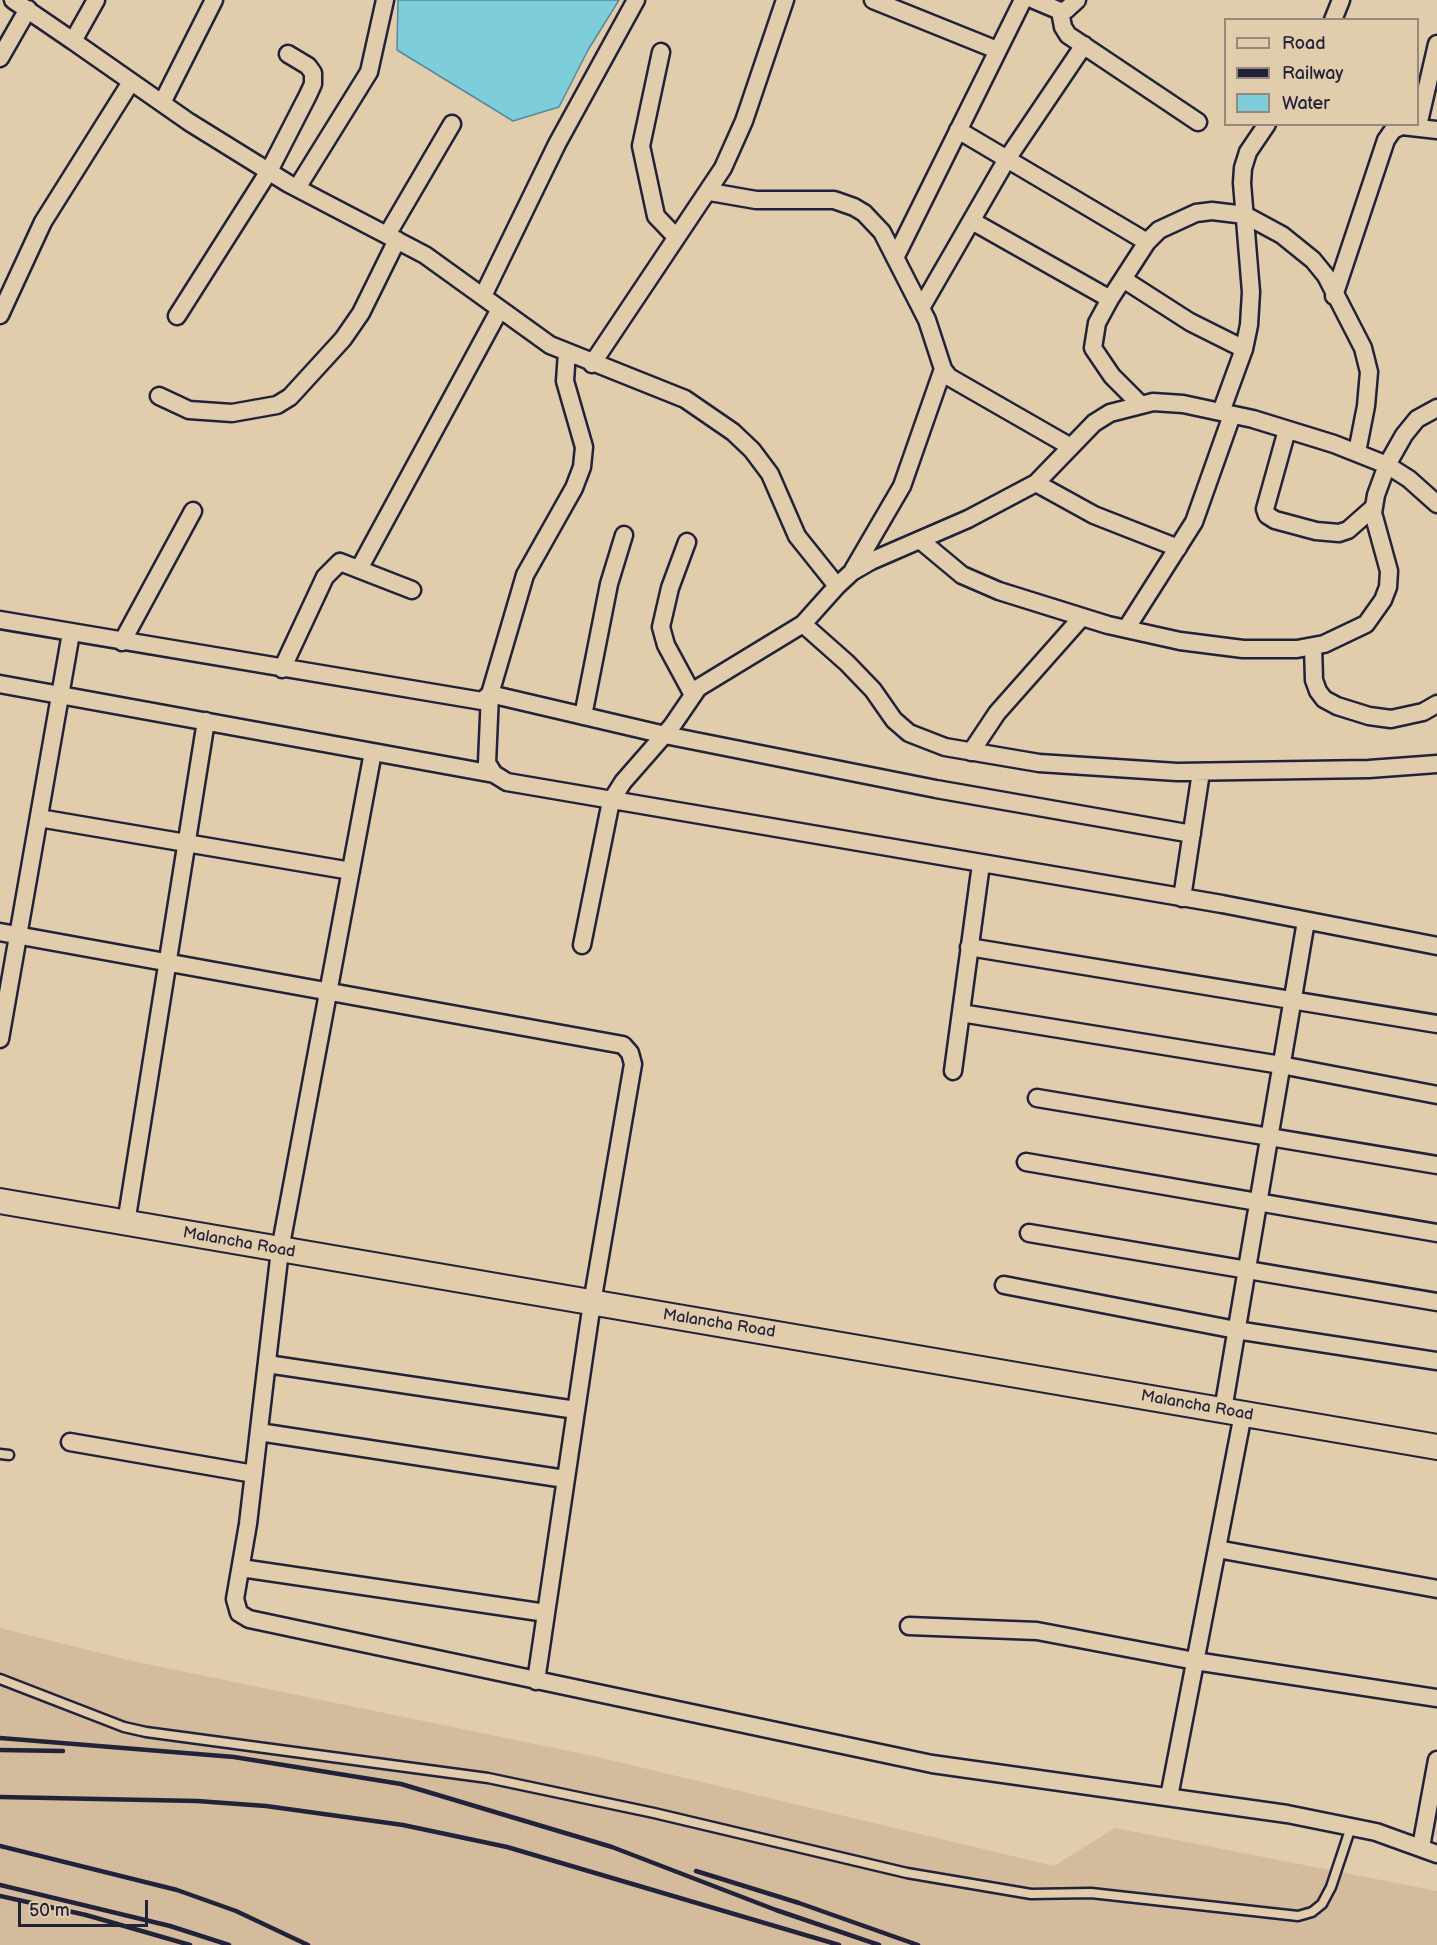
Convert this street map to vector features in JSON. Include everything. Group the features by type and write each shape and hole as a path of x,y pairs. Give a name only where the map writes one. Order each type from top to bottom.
{"main road":[{"name":"Malancha Road","path":"0,1201 1437,1447"}],"street":[{"path":"13,0 162,103 269,171 425,255 526,329 592,364 685,399 733,432 752,450 770,474 797,536 837,586"},
{"path":"73,41 96,0"},
{"path":"162,103 214,0"},
{"path":"297,188 369,72 385,0"},
{"path":"483,296 557,144 636,0"},
{"path":"592,364 676,237 710,192 744,121 785,0"},
{"path":"873,0 997,50"},
{"path":"895,258 1023,0"},
{"path":"1034,0 1060,11 1066,10 1077,0"},
{"path":"1334,18 1341,0"},
{"path":"0,58 28,9"},
{"path":"1060,11 1063,27 1068,35 1198,122"},
{"path":"1419,122 1437,44"},
{"path":"921,308 1007,159 1084,45"},
{"path":"661,52 641,146 656,216 676,237"},
{"path":"177,316 269,171 313,84 313,73 308,66 288,54"},
{"path":"0,315 44,222 131,82"},
{"path":"159,396 189,410 232,412 277,405 290,397 310,378 355,322 392,237 452,124"},
{"path":"1126,629 1194,522 1244,349 1249,325 1251,292 1243,168 1248,152 1266,126"},
{"path":"1334,296 1386,141 1393,130 1402,126 1418,126 1437,130"},
{"path":"958,130 1147,243"},
{"path":"710,192 756,200 819,200 844,203 854,207 882,232 921,308 943,369 960,384 1071,447"},
{"path":"1140,404 1112,376 1093,348 1097,323 1110,299 1147,243 1159,230 1173,221 1196,213 1212,211 1245,215 1282,235 1306,254 1326,276 1367,360 1366,406 1357,453"},
{"path":"972,221 1110,299"},
{"path":"1123,279 1190,322 1244,349"},
{"path":"359,569 500,309"},
{"path":"494,774 487,764 486,747 490,694 525,575 574,488 582,466 584,447 565,381 567,352"},
{"path":"582,945 611,801 623,782 665,735 693,695 713,678 803,624 852,572 902,486 943,369"},
{"path":"852,572 1036,483 1094,423 1110,413 1152,402 1183,404 1226,413 1357,453 1387,465 1409,479 1437,504"},
{"path":"920,540 962,575 999,591 1126,629 1179,641 1243,649 1297,649 1312,646 1352,633 1366,624 1383,600 1388,587 1389,571 1376,525 1374,507 1387,465 1417,419 1437,408"},
{"path":"1287,430 1265,509 1267,515 1275,520 1306,528 1338,533 1348,530 1374,507"},
{"path":"1036,483 1094,515 1178,548"},
{"path":"122,642 192,511"},
{"path":"583,716 609,584 624,535"},
{"path":"687,542 670,588 661,627 666,645 693,695"},
{"path":"282,669 325,577 340,562 412,590"},
{"path":"971,752 997,713 1082,617"},
{"path":"0,620 471,700 482,700 490,694"},
{"path":"803,624 848,663 873,690 894,720 909,733 921,740 971,752 1039,763 1202,772 1369,769 1437,764"},
{"path":"0,1039 71,633"},
{"path":"1312,646 1314,680 1318,691 1324,699 1337,706 1369,716 1391,719 1423,712 1437,704"},
{"path":"0,684 494,774 507,782 611,801 1182,898 1437,946"},
{"path":"490,694 665,735 936,789 1192,834"},
{"path":"126,1223 206,721"},
{"path":"373,752 280,1250 254,1474 235,1599 239,1613 249,1619 932,1764 1287,1814 1376,1832 1437,1854"},
{"path":"1182,898 1202,772"},
{"path":"39,818 351,871"},
{"path":"953,1071 981,864"},
{"path":"1169,1797 1217,1549 1233,1412 1236,1330 1306,921"},
{"path":"0,932 612,1043 623,1046 630,1053 633,1064 592,1303 536,1681"},
{"path":"969,947 1437,1024"},
{"path":"960,1013 1281,1065 1437,1095"},
{"path":"1037,1098 1437,1165"},
{"path":"1026,1162 1258,1200 1437,1233"},
{"path":"1029,1233 1437,1302"},
{"path":"1004,1285 1236,1330 1437,1361"},
{"path":"267,1364 576,1410"},
{"path":"259,1432 565,1479"},
{"path":"70,1442 254,1474"},
{"path":"1217,1549 1437,1589"},
{"path":"241,1568 546,1613"},
{"path":"909,1626 1028,1630 1195,1662 1437,1698"},
{"path":"1421,1847 1433,1799 1437,1760"}],"lane":[{"path":"0,1679 124,1728 488,1778 654,1812 907,1873 1031,1894 1091,1893 1298,1916 1312,1912 1322,1904 1331,1887 1351,1827"}],"shaded area":[{"path":"0,1628 132,1661 593,1756 1054,1866 1115,1828 1437,1891 1437,1945 0,1945"}],"water":[{"path":"398,0 619,0 588,50 559,107 513,121 397,50"}],"railway":[{"path":"0,1738 234,1757 401,1784 612,1847 776,1910 879,1945"},
{"path":"0,1750 63,1751"},
{"path":"0,1797 197,1801 266,1806 403,1825 507,1847 839,1945"},
{"path":"0,1846 177,1890 236,1911 308,1945"},
{"path":"696,1871 799,1903 918,1945"},
{"path":"0,1885 170,1926 229,1945"},
{"path":"0,1896 86,1915 190,1945"}]}
